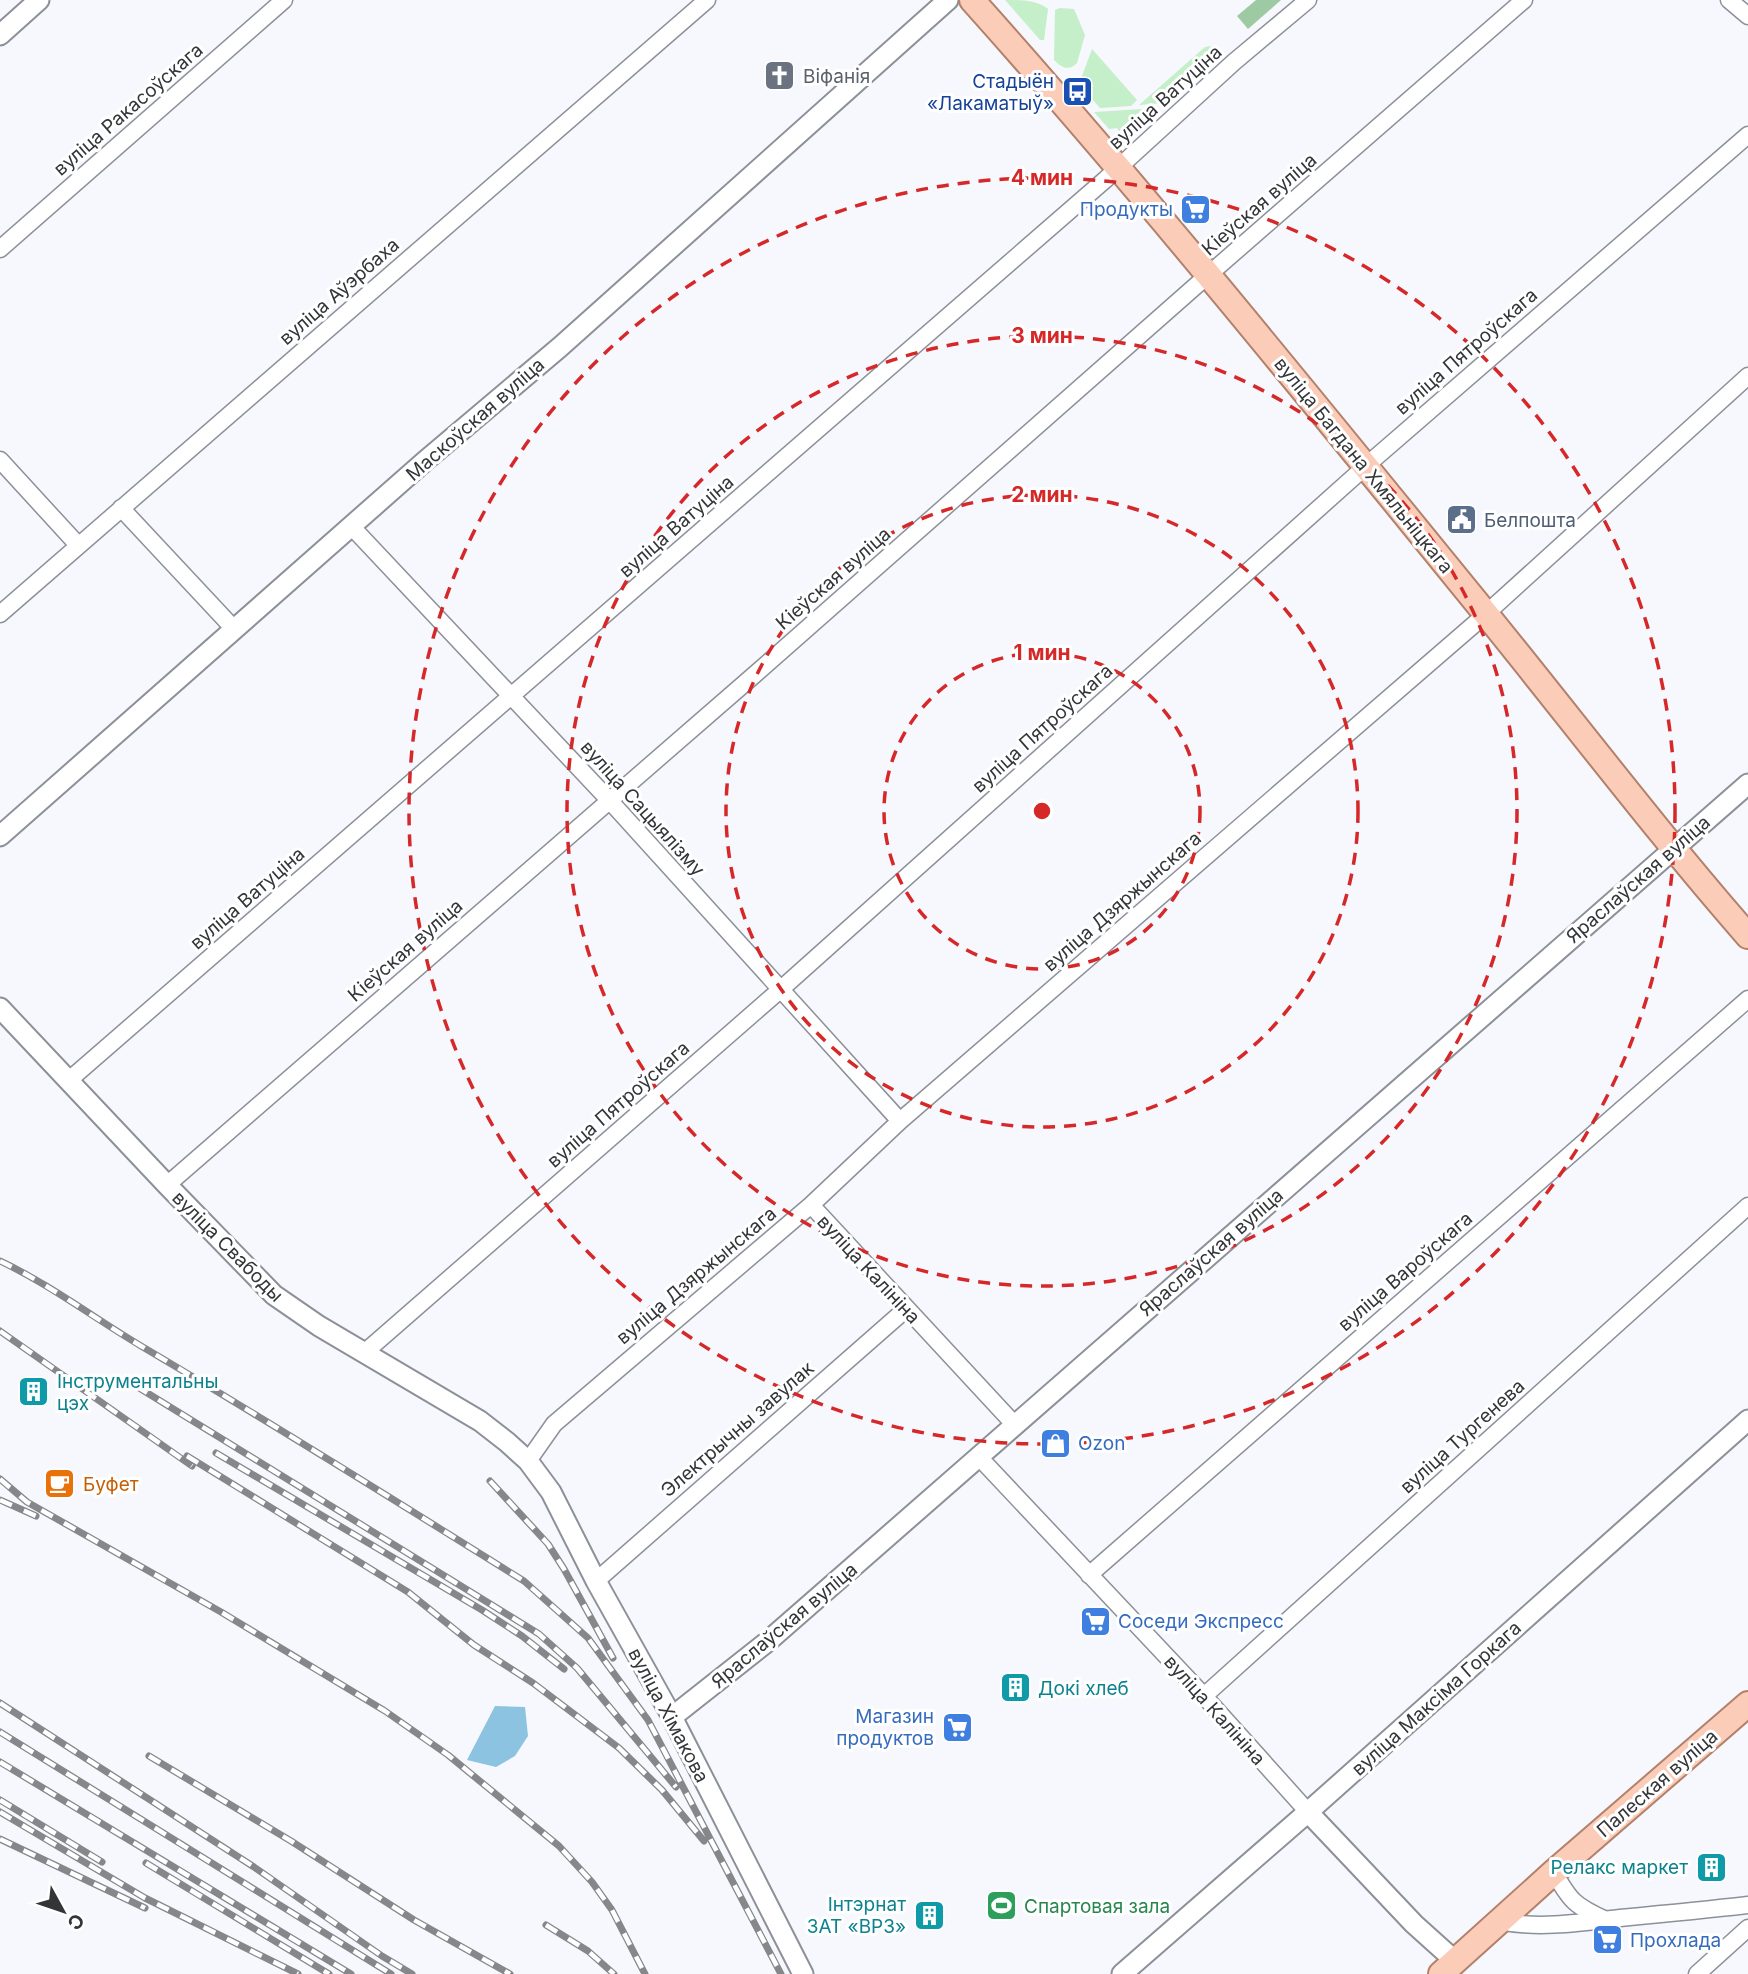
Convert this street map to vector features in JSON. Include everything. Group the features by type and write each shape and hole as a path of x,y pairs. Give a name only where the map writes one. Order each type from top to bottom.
{"main road":[{"name":"вуліца Багдана Хмяльніцкага","path":"972,0 1118,167 1748,936"},
{"name":"Палеская вуліца","path":"1447,1967 1748,1704"}],"street":[{"path":"0,34 39,0"},
{"name":"вуліца Ракасоўскага","path":"0,249 284,0"},
{"name":"вуліца Аўэрбаха","path":"0,614 707,0"},
{"name":"Маскоўская вуліца","path":"0,836 570,338 948,0"},
{"name":"вуліца Ватуціна","path":"68,1081 1308,0"},
{"name":"Кіеўская вуліца","path":"167,1185 610,801 1524,0"},
{"path":"1729,0 1748,16"},
{"name":"вуліца Пятроўскага","path":"365,1353 780,990 1366,467 1748,135"},
{"name":"вуліца Дзяржынскага","path":"527,1461 554,1424 811,1205 900,1121 1485,614 1748,376"},
{"path":"0,460 78,545"},
{"path":"121,508 234,629"},
{"name":"вуліца Сацыялізму","path":"352,527 610,801 900,1121"},
{"name":"Яраслаўская вуліца","path":"672,1717 767,1642 1748,784"},
{"name":"вуліца Вароўскага","path":"1089,1575 1748,999"},
{"name":"вуліца Свабоды","path":"0,1009 274,1295 319,1326 480,1421 527,1461"},
{"name":"вуліца Калініна","path":"811,1205 1014,1424"},
{"name":"вуліца Тургенева","path":"1204,1696 1748,1206"},
{"name":"Электрычны завулак","path":"596,1581 906,1309"},
{"name":"вуліца Максіма Горкага","path":"1122,1974 1308,1812 1748,1419"},
{"name":"вуліца Калініна","path":"978,1456 1414,1924 1447,1967"},
{"name":"вуліца Хімакова","path":"527,1461 551,1492 596,1581 672,1717 803,1974"},
{"path":"1554,1872 1565,1895 1583,1910 1605,1920"},
{"path":"1545,1923 1561,1912 1565,1895"},
{"path":"1498,1921 1524,1926 1545,1923 1580,1924 1748,1905"},
{"path":"1697,1974 1748,1928"}],"green space":[{"path":"1005,0 1034,2 1048,9 1044,40 1040,40"},
{"path":"1256,0 1281,0 1248,29 1237,16"},
{"path":"1074,9 1085,35 1077,63 1068,68 1054,60 1055,10"},
{"path":"1211,46 1216,50 1216,57 1163,103 1139,105 1205,47"},
{"path":"1092,49 1137,100 1131,106 1100,108 1079,84"},
{"path":"1158,108 1127,135 1122,135 1117,128 1109,129 1094,112"}],"water":[{"path":"495,1706 525,1707 528,1736 515,1756 496,1767 467,1760"}],"railway":[{"path":"0,1261 54,1291 524,1581 588,1638 648,1720 781,1974"},
{"path":"0,1331 192,1466"},
{"path":"136,1386 539,1634 577,1668 676,1787"},
{"path":"216,1453 482,1610 522,1636 564,1669"},
{"path":"187,1456 408,1592 474,1645 533,1683 619,1748 662,1790 704,1841"},
{"path":"0,1479 27,1502 221,1612 385,1711 448,1755 559,1846 592,1882 612,1910 645,1974"},
{"path":"490,1481 548,1544 613,1658"},
{"path":"0,1500 36,1516"},
{"path":"0,1703 254,1867 412,1974"},
{"path":"0,1732 391,1974"},
{"path":"149,1756 291,1841 414,1920 510,1974"},
{"path":"0,1762 351,1974"},
{"path":"0,1800 102,1862"},
{"path":"0,1812 145,1898 298,1974"},
{"path":"0,1839 145,1908"},
{"path":"146,1863 329,1974"},
{"path":"546,1925 588,1951 614,1974"}],"place":[{"name":"Віфанія","path":"780,76"},
{"name":"Стадыён «Лакаматыў»","path":"1077,92"},
{"name":"Продукты","path":"1196,209"},
{"name":"Белпошта","path":"1461,520"},
{"name":"Інструментальны цэх","path":"34,1392"},
{"name":"Ozon","path":"1055,1443"},
{"name":"Буфет","path":"60,1484"},
{"name":"Соседи Экспресс","path":"1095,1621"},
{"name":"Докі хлеб","path":"1015,1688"},
{"name":"Магазин продуктов","path":"957,1727"},
{"name":"Релакс маркет","path":"1711,1867"},
{"name":"Спартовая зала","path":"1001,1906"},
{"name":"Інтэрнат ЗАТ «ВРЗ»","path":"929,1915"},
{"name":"Прохлада","path":"1607,1940"}]}
